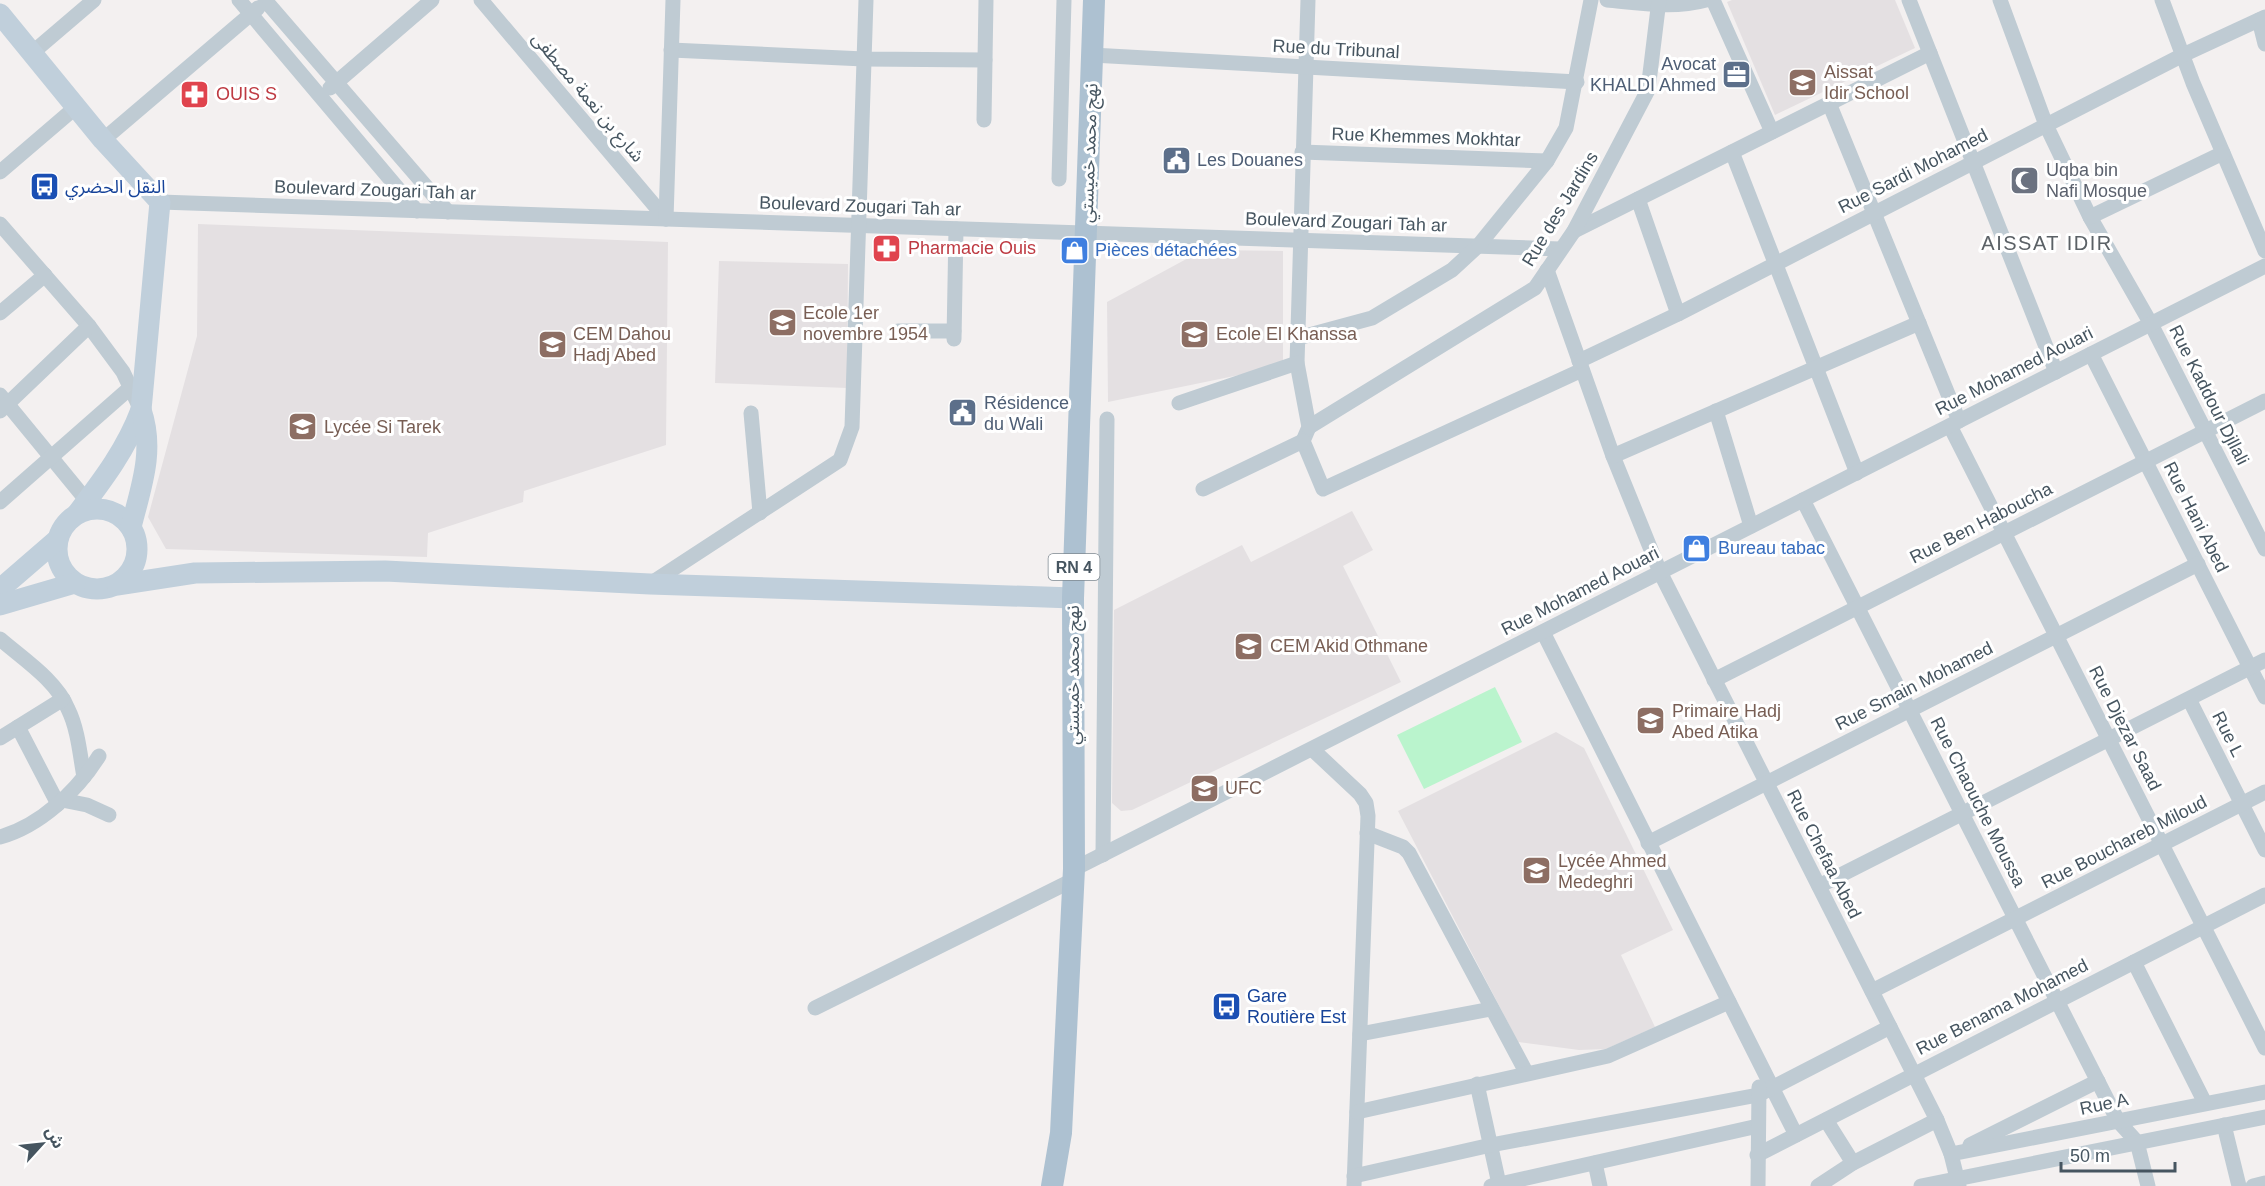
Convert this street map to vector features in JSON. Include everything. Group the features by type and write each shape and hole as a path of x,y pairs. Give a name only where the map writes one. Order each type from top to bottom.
{"main road":[{"name":"نهج محمد خميستي","path":"1061,1134 1074,875 1073,598 1094,0"},
{"name":"RN 4","path":"1052,1186 1061,1134"},
{"name":"RN 4","path":"1061,1134 1068,1186"}],"street":[{"path":"32,53 94,0"},
{"path":"239,0 417,211"},
{"path":"320,96 432,0"},
{"name":"شارع بن نعمة مصطفى","path":"481,0 666,219"},
{"path":"666,219 672,0"},
{"path":"650,584 840,460 852,427 866,0"},
{"path":"984,120 987,0"},
{"path":"1059,179 1064,0"},
{"path":"1306,434 1297,363 1304,67 1308,0"},
{"path":"1298,338 1372,318 1452,270 1478,246 1547,161 1566,128 1577,82 1591,0"},
{"path":"1607,0 1693,4 1706,0"},
{"path":"1713,0 1772,132"},
{"path":"1909,0 2056,372"},
{"name":"Rue Kaddour Djllali","path":"2000,0 2046,125 2090,217 2151,324 2265,549"},
{"path":"2162,0 2265,251"},
{"path":"103,140 266,1 448,212"},
{"name":"Rue des Jardins","path":"1203,489 1306,434 1535,288 1574,231 1648,90 1659,2"},
{"path":"0,15 103,140 159,202 141,410 132,434 115,464 82,508 62,529 58,539 60,564 75,583 94,590 195,573 385,571 650,584 1073,598"},
{"path":"2262,19 2265,44"},
{"name":"Rue Sardi Mohamed","path":"1306,434 1323,489 1580,365 2183,55 2262,19"},
{"path":"671,50 864,59 985,60"},
{"path":"1574,231 1930,53"},
{"name":"Rue du Tribunal","path":"1092,54 1577,82"},
{"name":"Rue Djezar Saad","path":"1829,103 1919,323 1954,423 2004,533 2265,1048"},
{"path":"0,172 76,107"},
{"name":"Rue Khemmes Mokhtar","path":"1302,152 1547,161"},
{"path":"1732,152 1857,473"},
{"path":"2090,217 2223,153"},
{"path":"1638,199 1678,314"},
{"name":"Boulevard Zougari Tah ar","path":"159,202 1560,249"},
{"path":"0,224 89,326 123,372 141,410 146,426 148,458 131,527"},
{"path":"898,331 954,335 956,229"},
{"name":"Rue Mohamed Aouari","path":"815,1008 1074,875 1103,855 2265,266"},
{"name":"Rue Chefaa Abed","path":"1547,270 1613,456 1660,572 1937,1120 1951,1154 1958,1182"},
{"path":"0,313 45,275"},
{"path":"1613,456 1919,323"},
{"path":"89,326 2,404 53,459 82,508 106,510 123,518 131,527 137,542 137,557 130,573 117,585"},
{"name":"Rue Hani Abed","path":"2091,354 2265,697"},
{"path":"1179,403 1297,363"},
{"path":"0,502 53,459 130,387"},
{"name":"Rue Ben Haboucha","path":"1714,680 2265,401"},
{"path":"1716,411 1751,526"},
{"path":"751,413 760,513"},
{"path":"1103,855 1107,419"},
{"name":"Rue Chaouche Moussa","path":"1803,500 2118,1121 2137,1142"},
{"path":"3,580 58,539"},
{"path":"137,557 160,566 195,573"},
{"name":"Rue Smain Mohamed","path":"1648,843 2198,564"},
{"path":"0,605 75,583"},
{"path":"1543,632 1761,1066 1765,1090 1758,1126 1758,1186"},
{"path":"0,639 51,684 63,699 72,719 84,777"},
{"path":"1819,886 2265,660"},
{"path":"0,738 63,699"},
{"name":"Rue L","path":"2189,699 2265,850"},
{"path":"18,727 60,802"},
{"path":"1312,749 1360,794 1366,802 1368,816 1354,1181 1491,1145 1765,1090 1890,1027"},
{"path":"0,837 60,802 84,777 99,756"},
{"name":"Rue Bouchareb Miloud","path":"1872,991 2265,792"},
{"path":"60,802 87,805 109,815"},
{"path":"1367,833 1403,847 1409,853 1526,1072"},
{"name":"Rue Benama Mohamed","path":"1757,1155 2265,895"},
{"path":"2134,962 2219,1126 2239,1186"},
{"path":"1357,1112 1526,1072 1608,1056 1729,1002"},
{"path":"1359,1034 1491,1009"},
{"path":"1951,1154 2098,1081"},
{"path":"1477,1084 1491,1145 1495,1185 1758,1126"},
{"path":"1765,1090 1796,1135"},
{"name":"Rue A","path":"1951,1154 2265,1092"},
{"path":"1921,1186 1958,1182 2137,1142 2265,1117"},
{"path":"1826,1120 1853,1163"},
{"path":"1818,1186 1853,1163 1937,1120"},
{"path":"2137,1142 2148,1186"},
{"path":"1595,1163 1600,1186"},
{"path":"2253,1186 2265,1183"}],"shaded area":[{"name":"Aissat Idir School","path":"1732,0 1895,0 1915,48 1775,115 1727,2"},
{"path":"198,224 668,242 666,445 524,491 523,502 428,533 427,557 166,549 148,517 197,336"},
{"name":"Ecole El Khanssa","path":"1203,250 1283,251 1283,366 1108,402 1107,302"},
{"name":"Ecole 1er novembre 1954","path":"719,261 848,264 847,388 715,383"},
{"name":"CEM Akid Othmane","path":"1352,511 1373,550 1343,566 1401,682 1132,810 1121,811 1112,803 1114,610 1242,545 1251,562"},
{"name":"Lycée Ahmed Medeghri","path":"1556,732 1584,748 1673,930 1621,955 1655,1027 1606,1049 1579,1050 1518,1042 1398,811"}],"green space":[{"path":"1495,687 1522,742 1424,789 1397,735"}],"place":[{"name":"Avocat KHALDI Ahmed","path":"1737,74"},
{"name":"Aissat Idir School","path":"1803,82"},
{"name":"OUIS S","path":"195,94"},
{"name":"Les Douanes","path":"1176,160"},
{"name":"Uqba bin Nafi Mosque","path":"2025,180"},
{"name":"النقل الحضري","path":"44,187"},
{"name":"Pharmacie Ouis","path":"887,248"},
{"name":"Pièces détachées","path":"1074,250"},
{"name":"Ecole 1er novembre 1954","path":"782,323"},
{"name":"Ecole El Khanssa","path":"1195,334"},
{"name":"CEM Dahou Hadj Abed","path":"552,344"},
{"name":"Résidence du Wali","path":"963,413"},
{"name":"Lycée Si Tarek","path":"303,427"},
{"name":"Bureau tabac","path":"1697,548"},
{"name":"CEM Akid Othmane","path":"1249,646"},
{"name":"Primaire Hadj Abed Atika","path":"1651,721"},
{"name":"UFC","path":"1204,788"},
{"name":"Lycée Ahmed Medeghri","path":"1537,871"},
{"name":"Gare Routière Est","path":"1226,1006"}],"district":[{"name":"AISSAT IDIR","path":"2047,243"}]}
